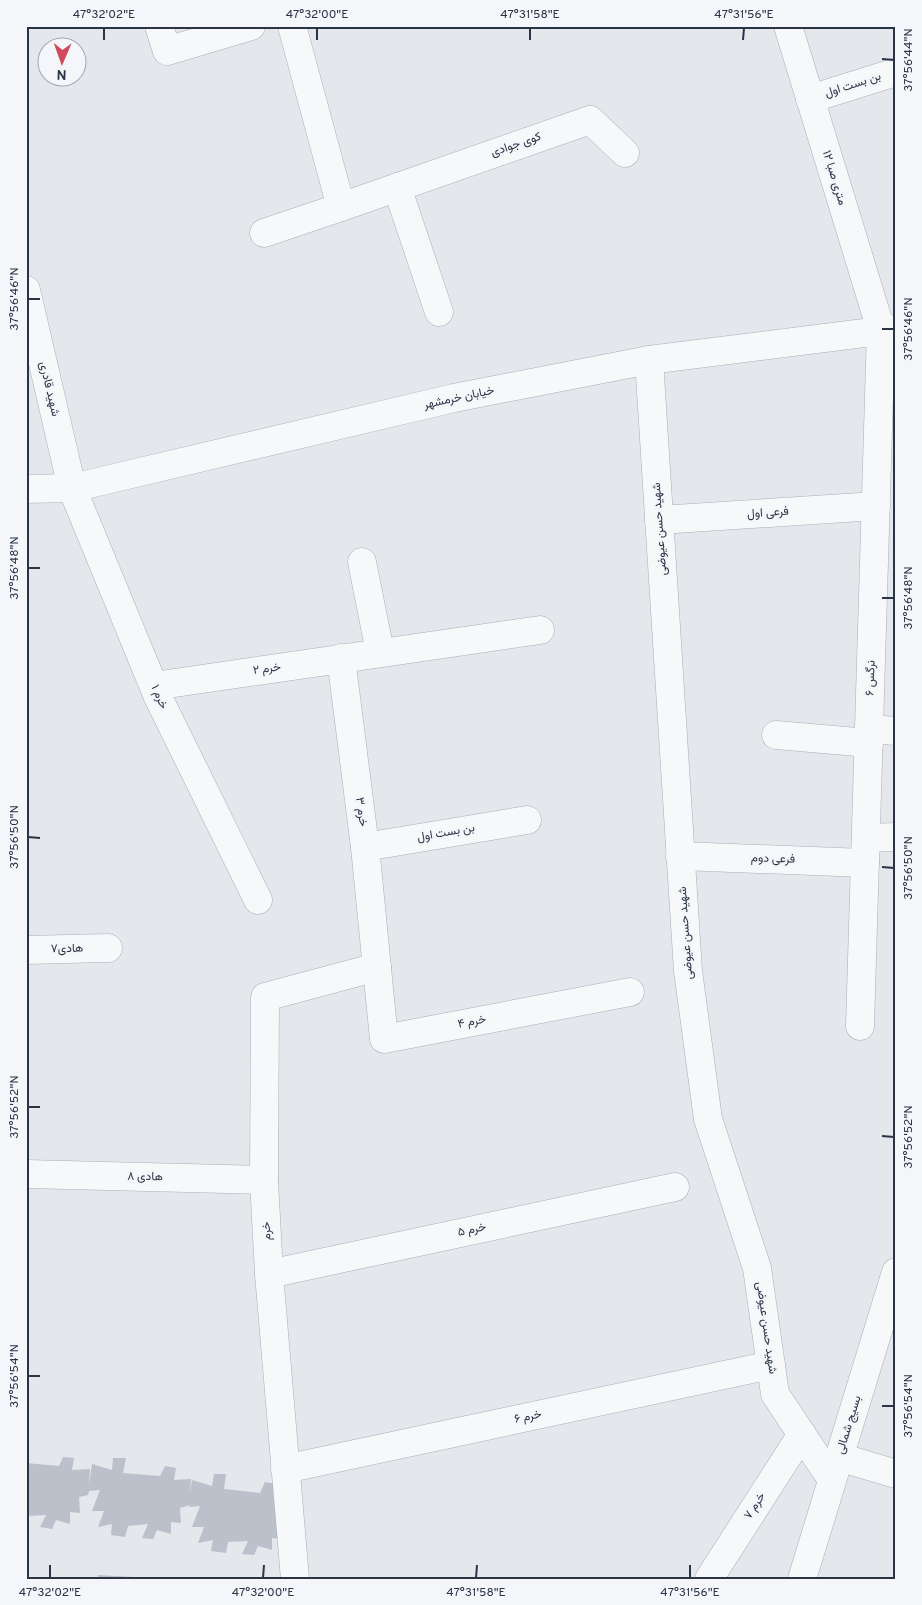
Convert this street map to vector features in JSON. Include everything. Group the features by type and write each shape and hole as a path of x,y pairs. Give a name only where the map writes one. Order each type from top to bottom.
{"street":[{"path":"163,39 252,26"},
{"path":"292,26 341,207"},
{"name":"۱۲ متری صبا","path":"788,26 810,99 889,329"},
{"name":"بن بست اول","path":"810,99 896,72"},
{"name":"کوی جوادی","path":"264,233 590,120 625,153"},
{"path":"397,188 439,312"},
{"name":"شهید قادری","path":"26,290 72,488"},
{"name":"خیابان خرمشهر","path":"26,489 72,488 454,398 648,360 889,329"},
{"name":"نرگس ۶","path":"860,1026 876,506 889,329"},
{"name":"شهید حسن عیوضی","path":"648,360 688,971 708,1119 757,1268 775,1394 802,1434 836,1468"},
{"name":"خرم ۱","path":"72,488 154,686 258,900"},
{"name":"فرعی اول","path":"659,520 876,506"},
{"path":"362,562 380,652"},
{"name":"خرم ۲","path":"154,686 540,630"},
{"name":"خرم ۳","path":"341,658 366,847 377,967"},
{"path":"776,735 869,736 896,730"},
{"name":"بن بست اول","path":"366,847 527,820"},
{"name":"فرعی دوم","path":"680,856 865,851 896,837"},
{"name":"هادی۷","path":"26,950 108,948"},
{"name":"خرم ۴","path":"377,967 384,1039 630,992"},
{"name":"خرم","path":"295,1579 269,1274 264,1180 265,997 377,967"},
{"name":"هادی ۸","path":"26,1174 264,1180"},
{"name":"خرم ۵","path":"269,1274 675,1187"},
{"name":"بسیج شمالی","path":"802,1579 895,1279"},
{"name":"خرم ۶","path":"285,1469 771,1365"},
{"name":"خرم ۷","path":"709,1579 802,1434"},
{"path":"836,1468 896,1474"}],"building":[{"path":"63,1457 74,1458 72,1470 90,1469 89,1485 92,1464 112,1470 113,1458 126,1458 123,1473 160,1476 165,1466 176,1468 174,1480 191,1479 190,1493 192,1480 212,1486 214,1474 226,1474 224,1489 260,1493 265,1482 276,1484 274,1496 291,1495 281,1539 272,1538 272,1550 258,1546 254,1555 242,1554 248,1541 228,1542 226,1553 211,1551 213,1540 198,1543 204,1527 192,1527 200,1506 189,1507 190,1505 180,1508 181,1523 171,1522 171,1534 157,1530 153,1539 142,1538 148,1524 128,1526 125,1537 111,1535 112,1524 98,1527 104,1511 92,1511 100,1490 89,1491 88,1495 79,1497 80,1513 70,1512 70,1524 56,1520 52,1529 40,1527 46,1515 26,1516 26,1463 59,1466"},
{"path":"98,1575 134,1577 134,1579 98,1579"}]}
